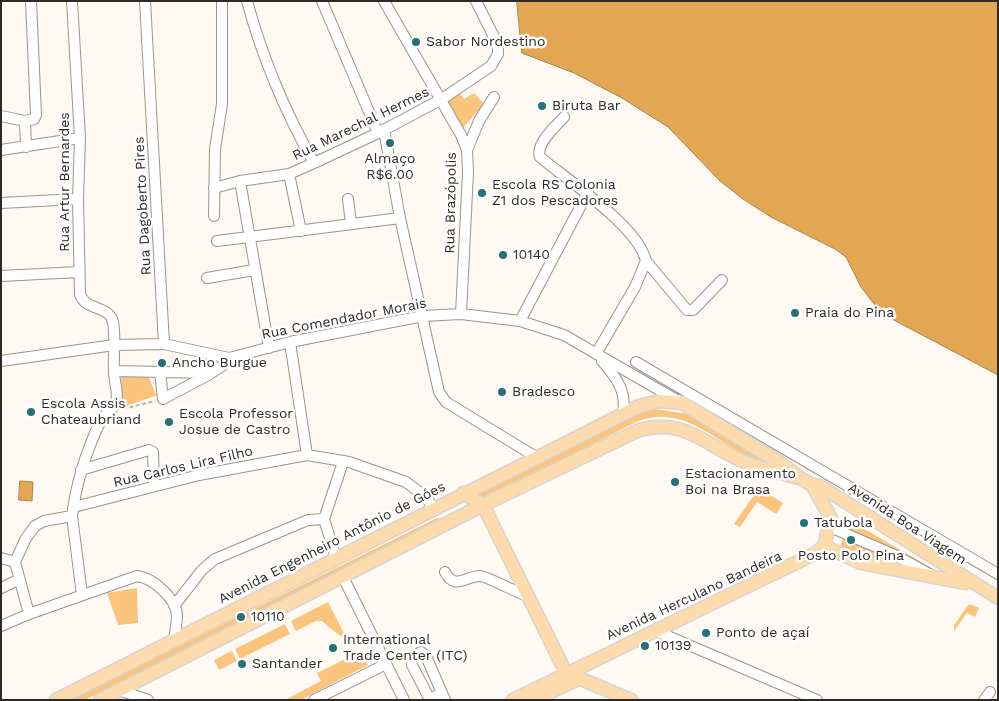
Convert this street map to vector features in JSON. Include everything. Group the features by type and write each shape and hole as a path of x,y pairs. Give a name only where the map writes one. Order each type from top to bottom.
{"main road":[{"name":"Avenida Boa Viagem","path":"623,414 639,406 657,401 684,404 779,462 800,478 812,485 820,486 974,585 998,598"},
{"name":"Avenida Engenheiro Antônio de Góes","path":"56,700 433,508 623,414"},
{"name":"Avenida Boa Viagem","path":"483,505 624,435 647,427 674,426 691,432 736,458 765,469 800,478"},
{"path":"812,485 828,512 830,527 824,546 861,563 974,585"},
{"path":"464,493 483,505 566,673 631,700"},
{"path":"100,700 483,505"},
{"name":"Avenida Herculano Bandeira","path":"513,700 566,673 806,560 824,546"},
{"path":"534,700 578,679"}],"street":[{"path":"1,116 25,121 34,119 36,115 31,1"},
{"name":"Rua Artur Bernardes","path":"72,1 80,138 78,199 81,299 88,305 106,312 111,317 114,345"},
{"name":"Rua Dagoberto Pires","path":"145,1 164,344"},
{"path":"214,216 215,149 222,104 222,1"},
{"path":"247,1 257,40 285,110 314,163"},
{"path":"322,1 381,132 423,316 436,384 443,400 536,457"},
{"name":"Rua Brazópolis","path":"384,1 442,99 467,150 468,172 461,314"},
{"name":"Rua Marechal Hermes","path":"214,188 240,181 289,174 381,132 442,99 484,72 495,60 498,45 476,1"},
{"path":"467,150 479,121 494,97"},
{"path":"564,116 541,145 539,154 588,192 636,241 646,261 687,310 693,310 722,280"},
{"path":"25,121 26,147"},
{"path":"1,150 80,138"},
{"path":"289,174 302,231"},
{"path":"240,181 248,236 269,348"},
{"path":"520,321 588,192"},
{"path":"1,203 78,199"},
{"path":"348,199 351,224"},
{"path":"217,241 400,218"},
{"path":"623,414 625,403 621,386 596,354 635,287 646,261"},
{"path":"207,278 254,270"},
{"path":"1,276 79,272"},
{"name":"Rua Comendador Morais","path":"229,358 290,342 423,316 461,314 520,321 564,335 684,404"},
{"path":"290,342 307,455"},
{"path":"1,361 114,345 164,344 229,358"},
{"path":"82,595 73,512 81,470 102,419 111,412 117,396 114,372 114,345"},
{"path":"160,372 163,399 217,371 229,358"},
{"path":"636,362 998,574"},
{"path":"114,372 211,373"},
{"path":"81,470 149,450 153,452 154,486"},
{"name":"Rua Carlos Lira Filho","path":"15,562 26,538 36,526 44,521 154,486 199,474 307,455 343,462 406,482 426,497 433,508"},
{"path":"336,558 324,520 343,462"},
{"path":"174,606 202,570 215,559 308,520 324,520"},
{"path":"830,527 897,556 933,577"},
{"path":"1,558 15,562 18,580 29,614"},
{"path":"445,572 449,579 455,582 483,576 528,596"},
{"path":"1,626 130,578 143,577 153,582 174,606 177,616 174,640"},
{"path":"343,577 404,700"},
{"path":"1,588 18,580"},
{"path":"656,631 817,700"},
{"path":"314,700 386,664"},
{"path":"120,690 148,700"}],"path":[{"path":"111,412 163,399"}],"shaded area":[{"path":"517,1 998,1 998,375 890,318 877,308 861,287 846,257 835,249 771,217 743,199 720,181 668,127 622,98 574,73 522,53"},
{"path":"459,92 464,99 474,93 484,104 462,129 446,101"},
{"path":"121,374 149,377 155,393 158,395 112,411 122,396"},
{"path":"655,409 689,414 765,462 732,448 688,422 672,418 655,417 636,422 482,500 474,496 635,415"},
{"path":"20,481 33,482 32,501 19,500"},
{"path":"759,488 783,503 776,514 757,502 740,527 734,524"},
{"path":"844,517 945,576 867,559 860,555 854,556 838,550 845,535 833,529 839,518"},
{"path":"437,518 445,520 85,700 70,700"},
{"path":"137,588 138,623 118,625 107,593"},
{"path":"328,602 349,643 322,621 316,621 296,631 291,621"},
{"path":"969,604 979,608 975,617 967,613 954,631 954,625"},
{"path":"285,624 290,634 240,659 235,649"},
{"path":"232,651 237,661 219,670 214,660"},
{"path":"361,651 368,665 301,700 285,700 321,681 317,673"}],"place":[{"name":"Sabor Nordestino","path":"416,42"},
{"name":"Biruta Bar","path":"542,106"},
{"name":"Almaço R$6.00","path":"390,143"},
{"name":"Escola RS Colonia Z1 dos Pescadores","path":"482,193"},
{"name":"10140","path":"503,255"},
{"name":"Praia do Pina","path":"795,313"},
{"name":"Ancho Burgue","path":"162,363"},
{"name":"Bradesco","path":"502,392"},
{"name":"Escola Assis Chateaubriand","path":"31,412"},
{"name":"Escola Professor Josue de Castro","path":"169,422"},
{"name":"Estacionamento Boi na Brasa","path":"675,482"},
{"name":"Tatubola","path":"804,523"},
{"name":"Posto Polo Pina","path":"851,540"},
{"name":"10110","path":"241,617"},
{"name":"Ponto de açaí","path":"706,633"},
{"name":"10139","path":"645,646"},
{"name":"International Trade Center (ITC)","path":"333,648"},
{"name":"Santander","path":"242,664"}]}
